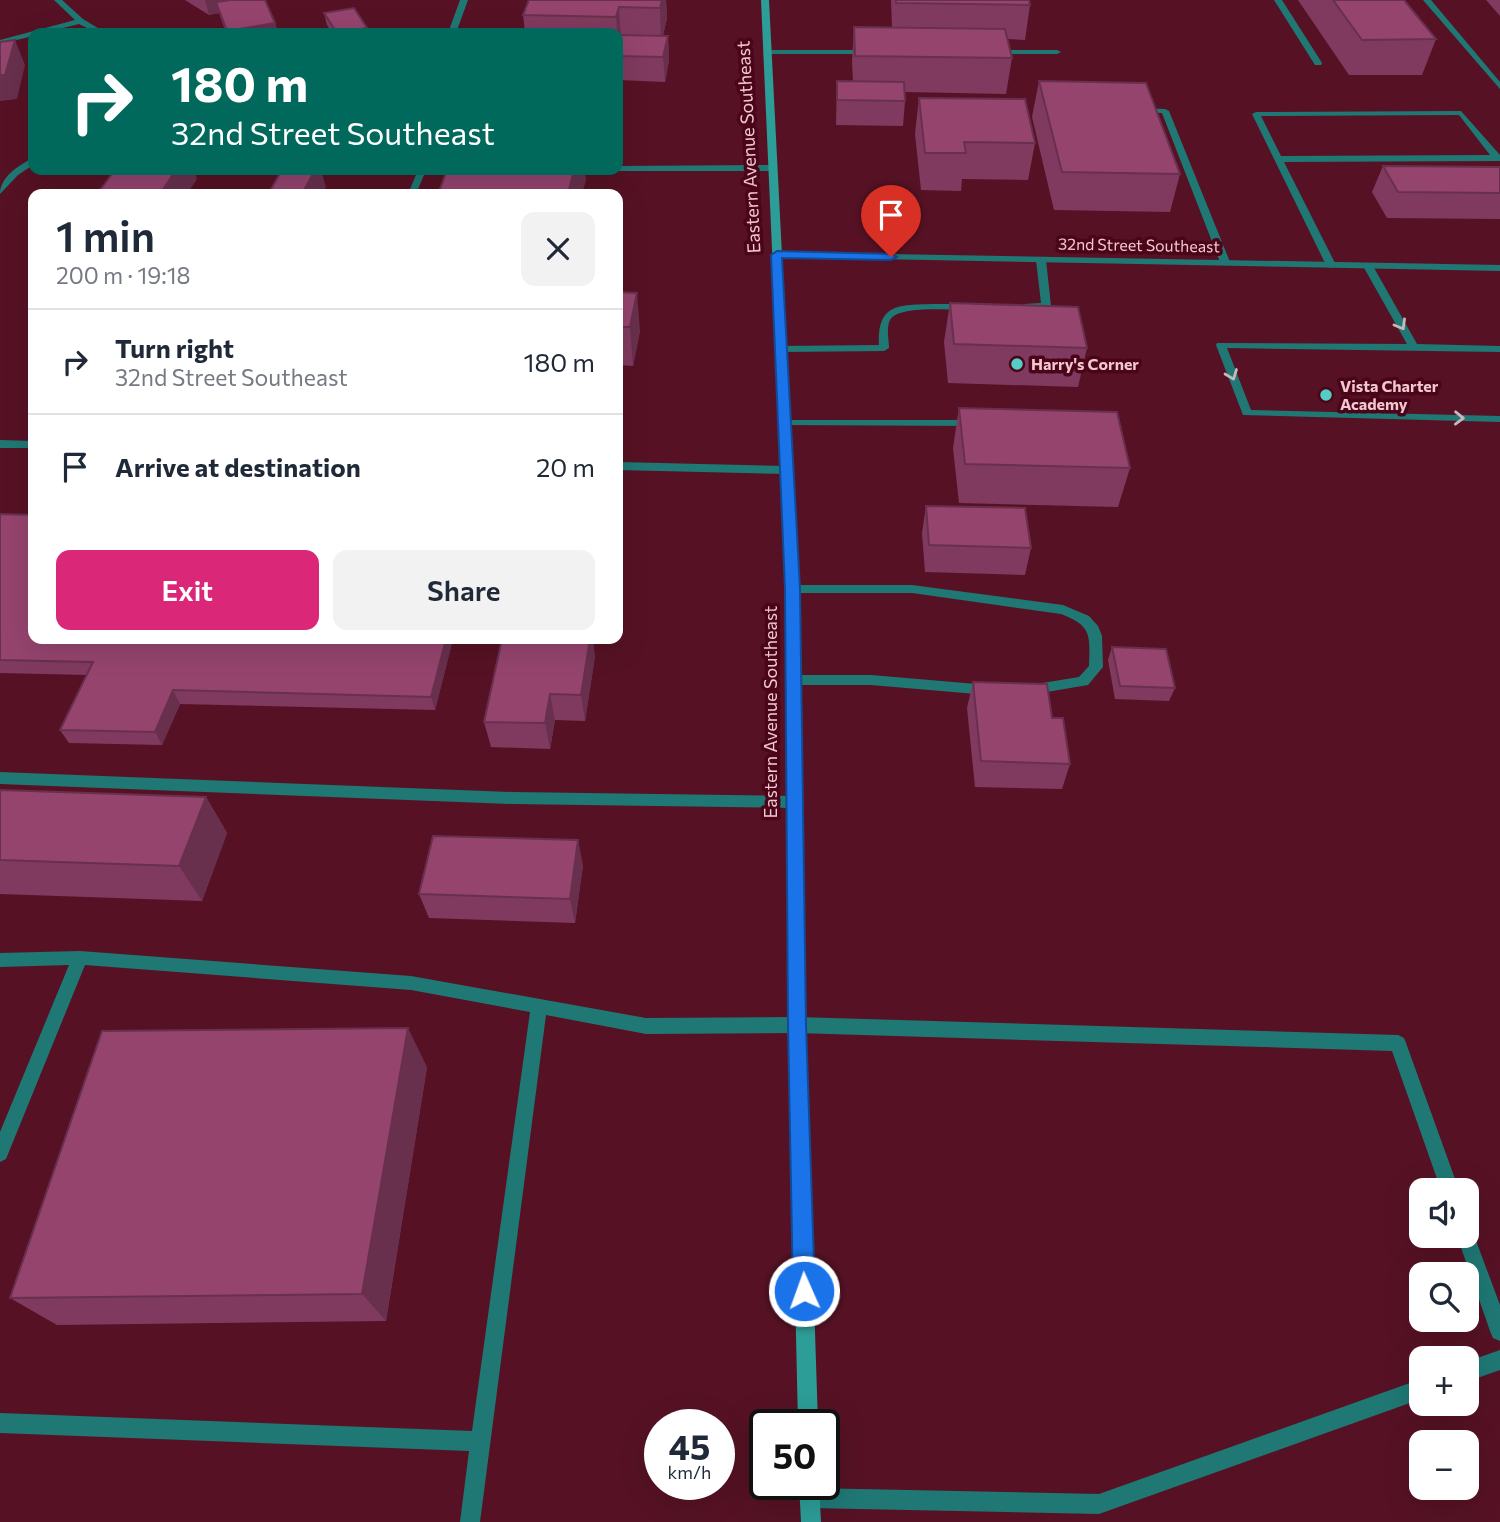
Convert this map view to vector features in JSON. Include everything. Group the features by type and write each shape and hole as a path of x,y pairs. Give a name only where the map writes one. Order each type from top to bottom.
{"main road":[{"name":"Eastern Avenue Southeast","path":"765,0 793,589 797,1025 808,1409"},
{"path":"810,1500 811,1522"}],"street":[{"path":"58,0 94,28"},
{"path":"454,28 464,0"},
{"path":"1278,0 1318,63"},
{"path":"1427,0 1500,87"},
{"path":"52,28 80,20"},
{"path":"0,41 28,34"},
{"path":"767,52 880,52"},
{"path":"975,52 1057,52"},
{"path":"1128,110 1166,111 1225,262"},
{"path":"1331,265 1256,114 1461,113 1498,158"},
{"path":"1279,159 1498,158"},
{"path":"0,191 15,173 28,164"},
{"path":"623,169 771,169"},
{"name":"32nd Street Southeast","path":"777,255 1500,268"},
{"path":"1019,306 1046,306 1041,260"},
{"path":"1368,266 1415,348"},
{"path":"782,349 884,348 883,326 887,317 898,309 979,307"},
{"path":"1500,349 1221,345 1247,413 1500,419"},
{"path":"785,423 993,423"},
{"path":"0,444 28,445"},
{"path":"623,466 787,470"},
{"path":"793,589 912,589 1063,610 1086,618 1096,632 1096,667 1083,681 1039,690 871,680 793,680"},
{"path":"0,778 513,799 794,802"},
{"path":"0,960 80,958 411,983 646,1026 797,1025 1398,1043 1446,1178"},
{"path":"0,1153 80,958"},
{"path":"470,1522 539,1006"},
{"path":"1470,1248 1500,1331"},
{"path":"1479,1367 1500,1360"},
{"path":"840,1492 1100,1504 1409,1393"},
{"path":"0,1423 480,1441"}],"building":[{"path":"265,0 275,23 226,28 216,2"},
{"path":"529,0 662,0 660,8 619,7 616,17 523,15"},
{"path":"896,0 1029,0 1030,5 896,3"},
{"path":"1333,0 1404,0 1436,39 1362,40"},
{"path":"354,8 367,28 334,28 324,13"},
{"path":"854,27 1005,29 1012,58 855,56"},
{"path":"623,35 668,36 663,57 623,56"},
{"path":"15,40 5,75 0,75 0,42"},
{"path":"837,81 904,82 905,101 837,100"},
{"path":"1039,81 1146,83 1180,174 1062,172"},
{"path":"919,98 1025,99 1035,143 964,142 966,153 925,153"},
{"path":"1383,166 1500,167 1500,193 1398,192"},
{"path":"111,175 173,175 163,189 101,189"},
{"path":"279,175 312,175 305,189 271,189"},
{"path":"445,175 573,175 569,189 440,189"},
{"path":"623,292 637,293 630,327 623,327"},
{"path":"950,303 1078,307 1087,348 954,344"},
{"path":"959,408 1117,412 1130,468 965,464"},
{"path":"926,506 1025,508 1031,548 929,545"},
{"path":"0,514 28,515 28,644 445,644 431,697 173,690 155,732 60,730 93,662 0,660"},
{"path":"501,644 589,644 581,695 550,694 545,723 484,722"},
{"path":"1112,647 1166,649 1175,688 1120,686"},
{"path":"973,682 1047,684 1052,718 1063,718 1070,764 981,761"},
{"path":"0,790 206,797 179,866 0,860"},
{"path":"433,836 578,840 570,899 419,894"},
{"path":"408,1028 362,1294 10,1298 102,1031"}],"place":[{"name":"Harry's Corner","path":"1017,364"},
{"name":"Vista Charter Academy","path":"1326,395"}],"route":[{"path":"804,1291 797,1025 793,589 777,255 891,257"}]}
